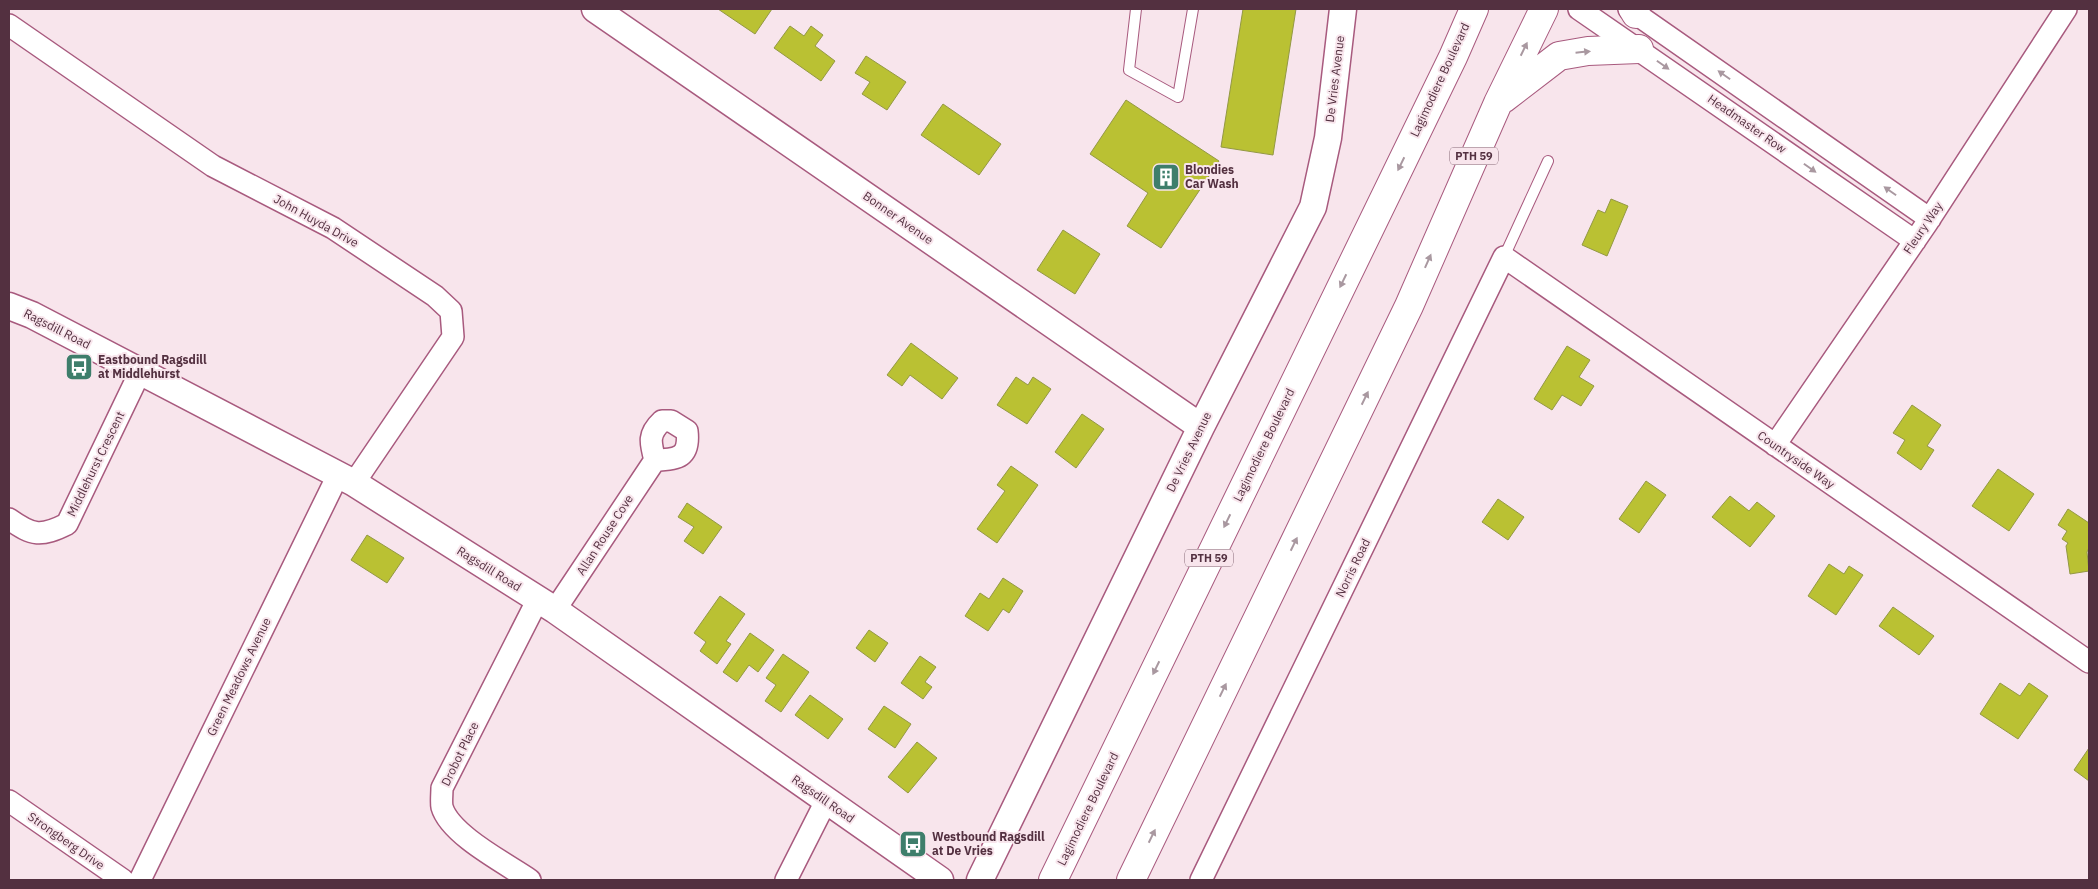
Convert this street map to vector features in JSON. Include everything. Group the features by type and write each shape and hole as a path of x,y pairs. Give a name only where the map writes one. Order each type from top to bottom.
{"main road":[{"path":"1453,57 1460,9"},
{"name":"Lagimodiere Boulevard","path":"1053,880 1453,57 1474,9"},
{"name":"PTH 59","path":"1130,880 1409,306 1498,103 1544,9"},
{"path":"1498,103 1559,56 1588,51 1639,49"}],"street":[{"name":"Bonner Avenue","path":"595,9 1201,427"},
{"name":"De Vries Avenue","path":"980,880 1201,427 1313,207 1328,138 1343,9"},
{"name":"Headmaster Row","path":"1579,9 1914,241"},
{"name":"Fleury Way","path":"1775,445 1930,219 2066,9"},
{"path":"1633,10 1930,219"},
{"name":"John Huyda Drive","path":"9,25 213,166 333,228 435,296 451,311 452,337 346,479"},
{"name":"Countryside Way","path":"1504,257 2089,662"},
{"name":"Norris Road","path":"1201,880 1504,257"},
{"name":"Ragsdill Road","path":"9,306 32,315 346,479 546,605 940,880"},
{"name":"Middlehurst Crescent","path":"9,519 25,530 47,534 67,524 140,372"},
{"name":"Allan Rouse Cove","path":"546,605 655,460"},
{"name":"Green Meadows Avenue","path":"140,880 346,479"},
{"name":"Drobot Place","path":"530,880 467,837 450,822 442,807 442,788 546,605"},
{"name":"Strongberg Drive","path":"9,801 123,880"},
{"path":"786,880 826,801"}],"lane":[{"path":"1136,9 1129,70 1178,97 1193,9"},
{"path":"1504,257 1548,161"}],"building":[{"path":"718,9 772,9 755,34"},
{"path":"1243,9 1296,9 1273,155 1221,147"},
{"path":"790,26 804,36 811,26 823,35 815,46 835,61 821,81 774,48"},
{"path":"866,56 906,82 887,110 862,94 870,82 855,73"},
{"name":"Blondies Car Wash","path":"1126,100 1219,161 1161,248 1127,226 1148,193 1090,154"},
{"path":"943,104 1001,144 979,175 921,135"},
{"path":"1611,199 1628,206 1607,256 1582,245 1598,210 1605,213"},
{"path":"1063,230 1100,254 1075,294 1037,270"},
{"path":"911,343 958,378 942,399 910,375 902,386 887,375"},
{"path":"1567,346 1590,360 1579,377 1594,386 1581,406 1562,395 1552,410 1534,399"},
{"path":"1016,377 1028,385 1033,377 1051,389 1027,424 997,405"},
{"path":"1912,405 1941,425 1927,446 1934,450 1921,470 1897,453 1905,440 1893,433"},
{"path":"1082,414 1104,429 1076,468 1055,452"},
{"path":"1011,466 1038,485 997,543 977,529 1005,491 997,485"},
{"path":"1998,469 2034,494 2009,531 1972,506"},
{"path":"1646,481 1666,495 1639,533 1619,519"},
{"path":"1730,496 1749,511 1757,502 1775,516 1750,547 1712,517"},
{"path":"1498,499 1524,517 1508,540 1482,522"},
{"path":"687,503 722,527 703,554 684,541 694,527 678,517"},
{"path":"2068,509 2089,523 2089,548 2087,552 2089,571 2070,574 2066,546 2068,543 2062,539 2067,531 2058,525"},
{"path":"367,535 404,558 387,583 351,560"},
{"path":"1829,564 1844,574 1849,566 1863,575 1836,615 1808,596"},
{"path":"1003,578 1023,591 1009,613 1003,609 988,631 965,616 980,593 989,599"},
{"path":"720,596 745,614 726,641 731,644 717,664 700,651 706,642 694,633"},
{"path":"1893,607 1934,636 1919,655 1879,626"},
{"path":"869,630 888,643 875,662 856,648"},
{"path":"750,633 774,650 758,672 749,665 737,682 723,672"},
{"path":"783,654 809,672 781,712 765,701 776,685 766,678"},
{"path":"920,656 936,667 925,682 932,687 923,699 901,683"},
{"path":"2000,683 2020,696 2029,683 2048,696 2018,739 1980,714"},
{"path":"810,695 843,719 828,739 795,715"},
{"path":"884,706 911,724 895,748 868,729"},
{"path":"917,742 937,758 908,793 888,777"},
{"path":"2089,748 2089,781 2074,770"}],"place":[{"name":"Blondies Car Wash","path":"1166,177"},
{"name":"Eastbound Ragsdill at Middlehurst","path":"79,367"},
{"name":"Westbound Ragsdill at De Vries","path":"913,844"}]}
